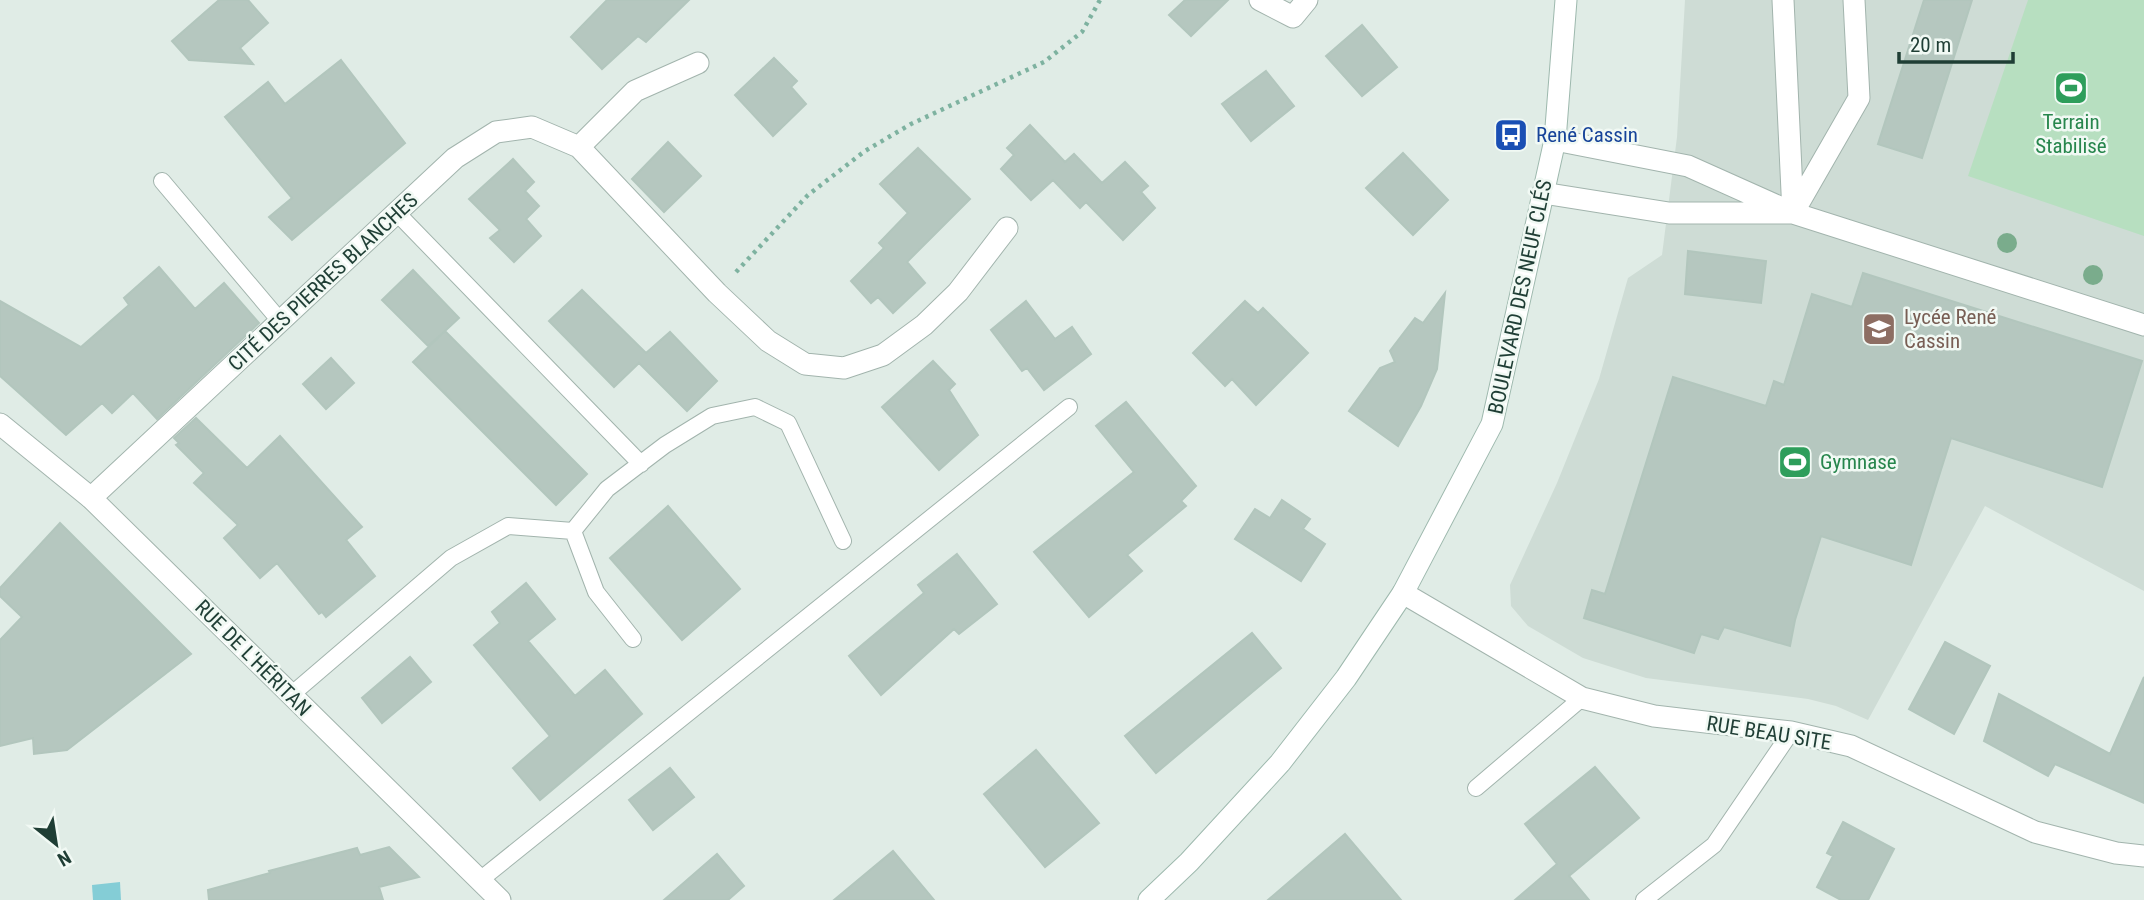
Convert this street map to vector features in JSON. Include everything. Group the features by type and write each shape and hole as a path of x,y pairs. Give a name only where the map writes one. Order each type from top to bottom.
{"street":[{"path":"1260,0 1293,17 1307,0"},
{"name":"BOULEVARD DES NEUF CLÉS","path":"1149,900 1189,862 1280,763 1346,678 1403,593 1492,424 1555,140 1566,0"},
{"path":"1783,0 1793,213"},
{"path":"1793,213 1859,98 1854,0"},
{"path":"579,147 635,91 698,62"},
{"name":"CITÉ DES PIERRES BLANCHES","path":"91,498 455,158 496,132 532,127 579,147 717,293 768,341 805,364 844,368 883,355 924,325 958,292 1007,228"},
{"path":"1555,140 1688,166 1793,213 2144,325"},
{"path":"1543,193 1669,213 1793,213"},
{"name":"RUE DE L'HÉRITAN","path":"0,424 91,498 500,900"},
{"name":"RUE BEAU SITE","path":"1403,593 1582,698 1654,716 1791,732 1851,747 2035,832 2116,853 2144,856"}],"lane":[{"path":"162,181 281,321"},
{"path":"397,213 641,464"},
{"path":"573,531 607,489 641,464 712,416 755,407 788,423 843,541"},
{"path":"480,880 1069,407"},
{"path":"291,695 451,558 508,526 573,531"},
{"path":"573,531 596,592 633,639"},
{"path":"1476,788 1582,698"},
{"path":"1644,900 1714,845 1791,732"}],"path":[{"path":"717,293 808,195 865,151 911,124 1044,62 1082,32 1100,0"}],"shaded area":[{"name":"Lycée René Cassin","path":"1685,0 2144,0 2144,591 1985,506 1868,720 1836,706 1808,699 1646,678 1583,658 1528,626 1511,606 1510,585 1557,483 1599,379 1628,278 1662,255 1677,137"}],"green space":[{"name":"Terrain Stabilisé","path":"2028,0 2144,0 2144,236 1968,176"}],"water":[{"path":"120,882 121,900 93,900 92,885"}],"building":[{"path":"219,0 248,0 268,23 240,48 253,64 189,60 172,41"},
{"path":"607,0 689,0 646,42 638,36 602,69 571,37"},
{"path":"1185,0 1228,0 1191,36 1169,15"},
{"path":"1924,0 1972,0 1922,158 1878,144"},
{"path":"1362,25 1397,67 1362,96 1326,56"},
{"path":"774,58 797,81 791,87 806,104 773,136 735,95"},
{"path":"341,60 405,143 292,240 269,217 292,198 225,117 268,82 285,104"},
{"path":"1266,71 1294,106 1251,141 1222,104"},
{"path":"1030,125 1065,162 1074,154 1102,183 1125,162 1148,186 1141,192 1155,208 1123,240 1086,202 1080,208 1053,180 1031,200 1001,169 1014,155 1007,148"},
{"path":"668,142 701,176 664,212 632,179"},
{"path":"918,148 970,199 907,262 925,283 893,313 878,297 871,303 851,281 884,248 879,243 908,213 880,184"},
{"path":"1403,153 1448,200 1413,235 1366,188"},
{"path":"513,159 534,182 525,191 539,206 526,219 541,236 514,262 490,238 500,230 469,199"},
{"path":"1688,251 1766,261 1761,303 1685,294"},
{"path":"159,267 195,309 224,283 259,323 157,419 133,393 112,413 102,403 66,435 0,376 0,301 81,347 129,305 124,298"},
{"path":"413,270 459,318 428,346 382,300"},
{"name":"Gymnase","path":"1863,273 2142,361 2102,487 1951,438 1911,565 1821,536 1795,620 1790,646 1724,627 1718,639 1701,634 1694,653 1584,618 1592,590 1605,594 1673,377 1766,406 1774,381 1784,385 1812,294 1852,307"},
{"path":"582,290 646,353 670,332 717,381 687,411 639,363 614,387 549,321"},
{"path":"1445,293 1437,369 1421,406 1398,446 1349,411 1380,368 1395,362 1390,351 1415,318 1423,323"},
{"path":"1026,301 1055,339 1072,327 1091,354 1044,390 1027,368 1022,371 991,330"},
{"path":"1245,301 1258,313 1263,308 1308,353 1256,405 1232,379 1225,386 1193,353"},
{"path":"445,331 587,474 556,505 413,362"},
{"path":"331,358 354,383 326,409 303,384"},
{"path":"933,361 955,384 949,390 978,435 939,470 882,407"},
{"path":"1126,402 1196,486 1181,501 1186,506 1127,555 1142,571 1089,617 1034,552 1134,472 1096,426"},
{"path":"196,418 247,468 280,436 362,527 346,540 375,576 326,617 322,612 319,614 277,563 260,578 224,538 238,525 194,483 204,473 176,445 179,443 174,438"},
{"path":"1282,500 1310,519 1303,529 1325,544 1301,581 1235,539 1255,509 1270,518"},
{"path":"668,506 740,589 682,640 610,558"},
{"path":"60,523 191,654 67,750 34,754 33,738 0,746 0,640 22,617 0,596 0,588"},
{"path":"957,554 997,604 959,634 954,629 881,695 849,656 924,593 918,585"},
{"path":"526,583 555,619 528,641 575,696 605,670 642,714 540,800 513,768 550,736 474,645 500,623 492,612"},
{"path":"1252,633 1281,668 1156,773 1125,736"},
{"path":"1945,642 1990,666 1954,734 1909,709"},
{"path":"410,657 431,682 382,723 362,698"},
{"path":"2144,677 2144,803 2055,764 2048,776 1984,741 1999,694 2110,754"},
{"path":"1036,750 1099,823 1045,867 984,794"},
{"path":"1595,767 1639,818 1569,876 1589,900 1515,900 1557,864 1525,824"},
{"path":"670,768 694,797 653,830 629,800"},
{"path":"1843,822 1894,849 1868,900 1841,900 1817,887 1833,856 1827,853"},
{"path":"1345,834 1401,900 1268,900"},
{"path":"389,847 419,877 379,887 383,900 209,900 208,890 270,873 269,871 357,848 360,855"},
{"path":"893,851 934,900 834,900"},
{"path":"717,854 744,886 728,900 664,900"}],"place":[{"name":"Terrain Stabilisé","path":"2071,88"},
{"name":"René Cassin","path":"1511,135"},
{"name":"Lycée René Cassin","path":"1879,329"},
{"name":"Gymnase","path":"1795,462"}]}
